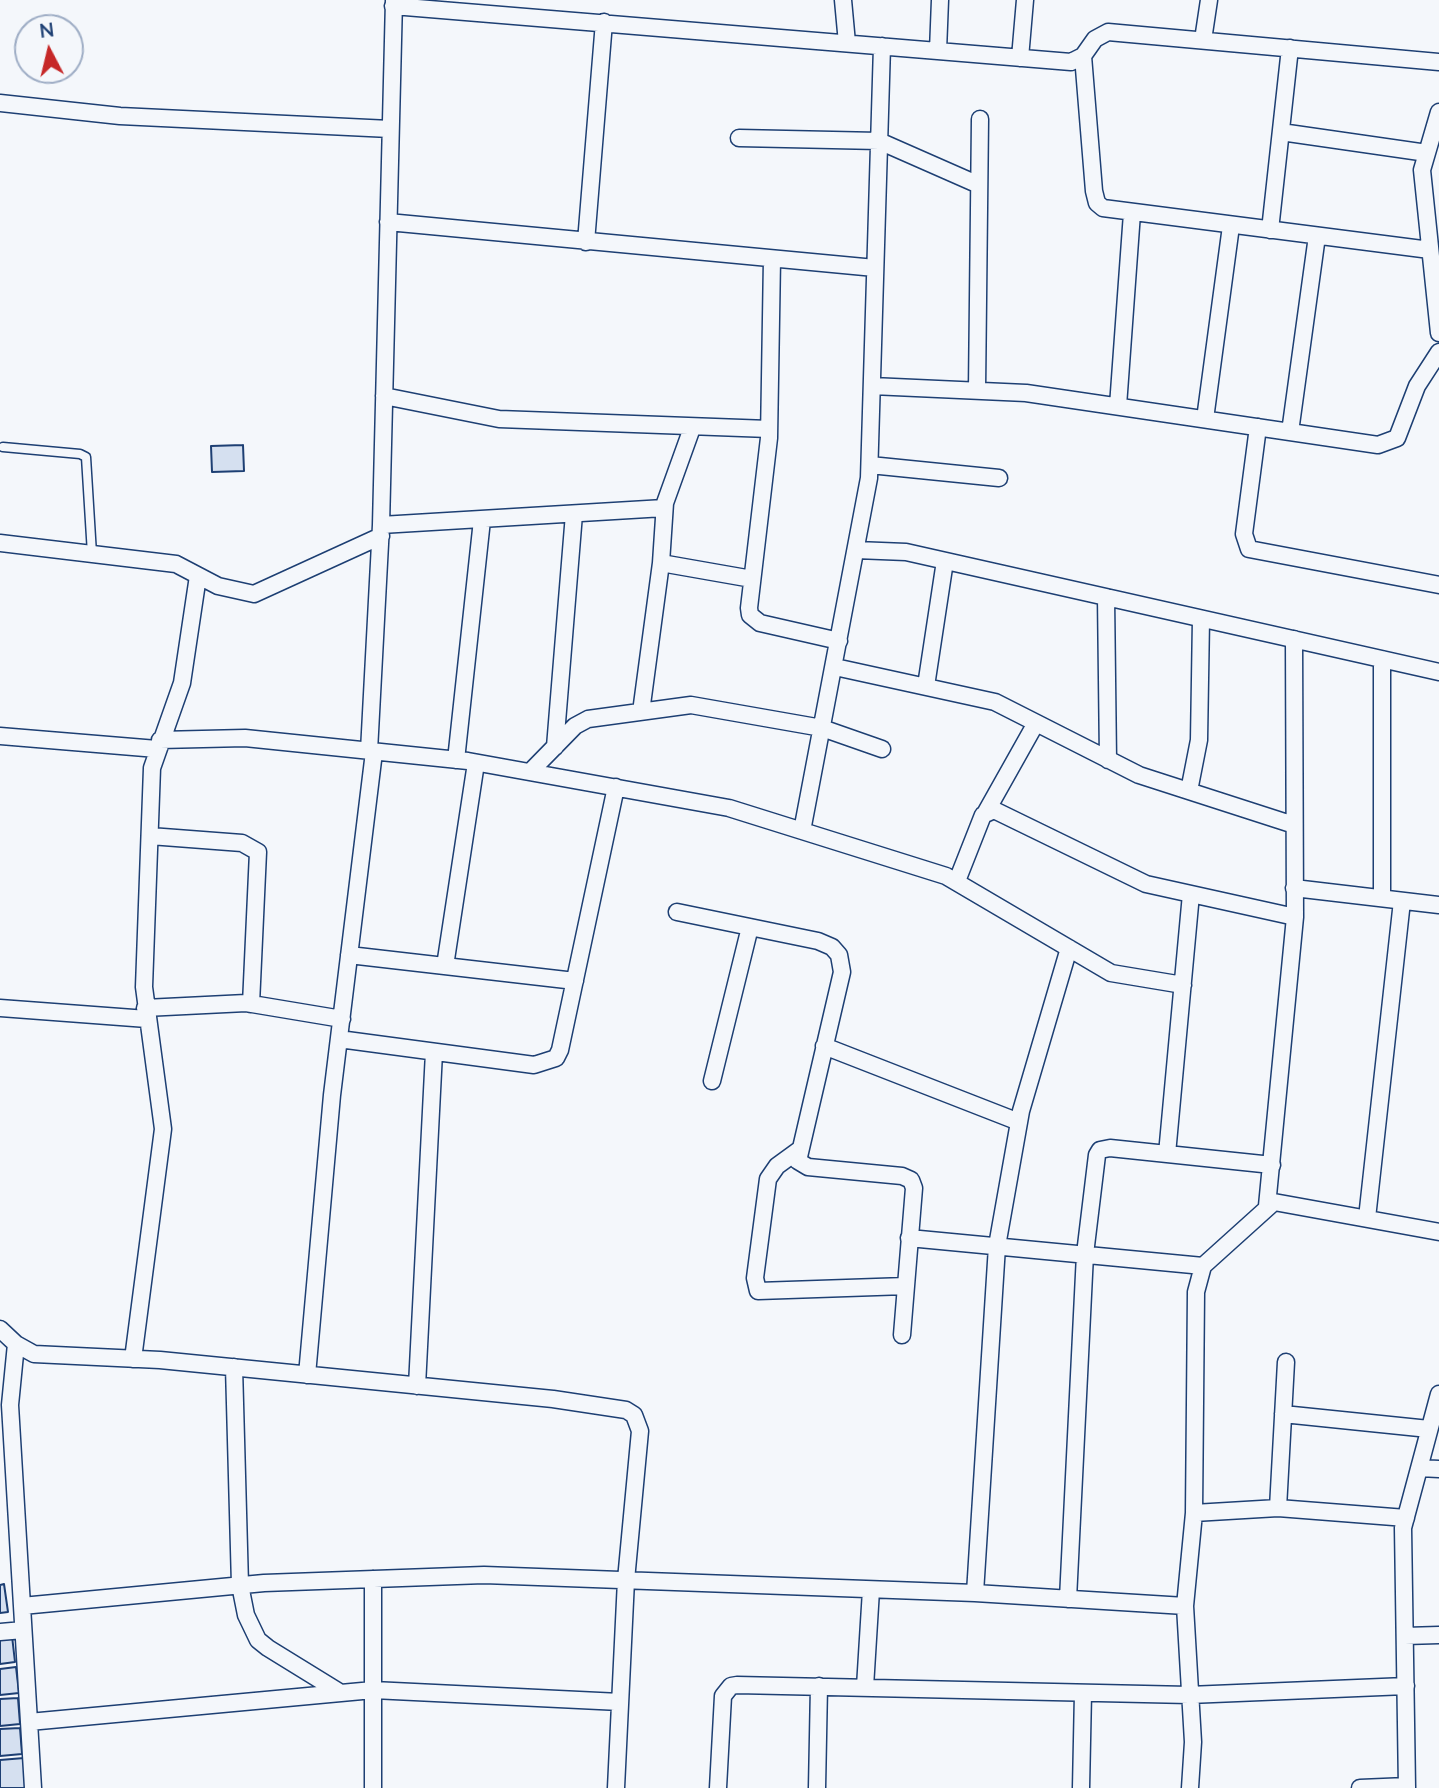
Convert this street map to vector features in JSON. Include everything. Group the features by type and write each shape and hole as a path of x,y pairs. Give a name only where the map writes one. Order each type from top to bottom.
{"street":[{"path":"554,0 554,18"},
{"path":"843,0 847,43"},
{"path":"938,51 940,0"},
{"path":"1020,58 1025,0"},
{"path":"1203,40 1209,0"},
{"path":"307,1375 339,1039 372,751 381,531 393,3 1071,62 1083,56 1095,39 1108,32 1439,62"},
{"path":"586,242 604,22"},
{"path":"802,831 835,667 870,465 882,46"},
{"path":"1270,230 1290,48"},
{"path":"1083,56 1097,203 1113,211 1433,252"},
{"path":"0,103 120,116 390,129"},
{"path":"1439,112 1422,170 1439,325"},
{"path":"977,390 980,119"},
{"path":"1281,132 1427,153"},
{"path":"739,138 879,141 979,185"},
{"path":"1118,407 1132,213"},
{"path":"388,222 876,268"},
{"path":"1205,419 1231,226"},
{"path":"1290,432 1317,236"},
{"path":"772,259 769,429 749,608 754,620 839,641"},
{"path":"872,386 1026,393 1378,445 1397,438 1417,386 1439,352"},
{"path":"384,396 492,418 769,429"},
{"path":"1258,427 1244,534 1249,549 1439,586"},
{"path":"641,712 661,563 664,508 692,428"},
{"path":"870,465 999,478"},
{"path":"0,543 176,564 225,589 258,594 381,531 482,520 664,508"},
{"path":"555,747 574,514"},
{"path":"456,760 482,520"},
{"path":"856,550 906,552 1439,672"},
{"path":"926,686 945,561"},
{"path":"661,563 752,579"},
{"path":"134,1359 163,1129 146,1013 152,768 158,744 182,684 198,576"},
{"path":"1106,597 1108,760"},
{"path":"1189,791 1199,740 1201,619"},
{"path":"1266,1206 1294,917 1294,639"},
{"path":"1382,659 1382,898"},
{"path":"835,667 995,702 1139,775 1294,825"},
{"path":"530,772 575,726 588,719 700,705 822,727 882,749"},
{"path":"957,881 986,812 1036,723"},
{"path":"0,736 158,744 246,738 456,760 729,808 957,881 1118,975 1182,985"},
{"path":"445,966 476,763"},
{"path":"339,1039 534,1065 546,1064 556,1058 560,1050 617,787"},
{"path":"986,812 994,810 1146,884 1294,917"},
{"path":"150,836 242,843 258,852 260,860 251,1004"},
{"path":"1294,888 1439,905"},
{"path":"1167,1154 1191,894"},
{"path":"1367,1218 1402,901"},
{"path":"677,912 818,941 832,947 839,955 842,972 798,1161 808,1167 902,1176 911,1180 914,1188 902,1335"},
{"path":"712,1081 750,927"},
{"path":"975,1593 997,1247 1019,1122 1069,948"},
{"path":"349,955 575,981"},
{"path":"0,1007 146,1013 251,1004 342,1019"},
{"path":"824,1046 1019,1122"},
{"path":"417,1385 434,1052"},
{"path":"1068,1599 1085,1254 1097,1155 1100,1150 1110,1148 1272,1165"},
{"path":"799,1150 777,1166 768,1179 755,1278 758,1291 906,1286"},
{"path":"1191,1788 1193,1742 1185,1606 1194,1513 1196,1292 1202,1266 1266,1206 1282,1201 1439,1232"},
{"path":"909,1238 1202,1266"},
{"path":"0,1329 16,1344 34,1354 234,1367 417,1385 561,1400 626,1410 634,1415 640,1432 626,1580 616,1788"},
{"path":"16,1344 10,1405 33,1788"},
{"path":"1278,1508 1286,1362"},
{"path":"234,1367 240,1585 246,1615 258,1640 341,1693"},
{"path":"1360,1788 1407,1787 1403,1528 1439,1394"},
{"path":"1283,1414 1430,1429"},
{"path":"1419,1468 1439,1469"},
{"path":"1194,1513 1278,1508 1406,1518"},
{"path":"22,1606 240,1585 484,1575 975,1593 1185,1606"},
{"path":"373,1579 373,1788"},
{"path":"865,1687 872,1590"},
{"path":"0,1632 23,1630"},
{"path":"1405,1636 1439,1635"},
{"path":"718,1788 723,1696 726,1690 737,1685 1189,1695 1406,1686"},
{"path":"817,1788 819,1686"},
{"path":"29,1722 373,1690 620,1702"},
{"path":"1081,1788 1083,1692"}],"lane":[{"path":"4,447 86,457 92,554"}],"building":[{"path":"243,445 244,471 212,472 211,446"},
{"path":"4,1584 8,1612 0,1613 0,1585"},
{"path":"12,1636 15,1662 0,1664 0,1637"},
{"path":"16,1667 19,1693 0,1695 0,1669"},
{"path":"18,1698 20,1724 0,1726 0,1699"},
{"path":"20,1728 22,1754 0,1756 0,1729"},
{"path":"24,1758 27,1788 0,1788 0,1760"}]}
